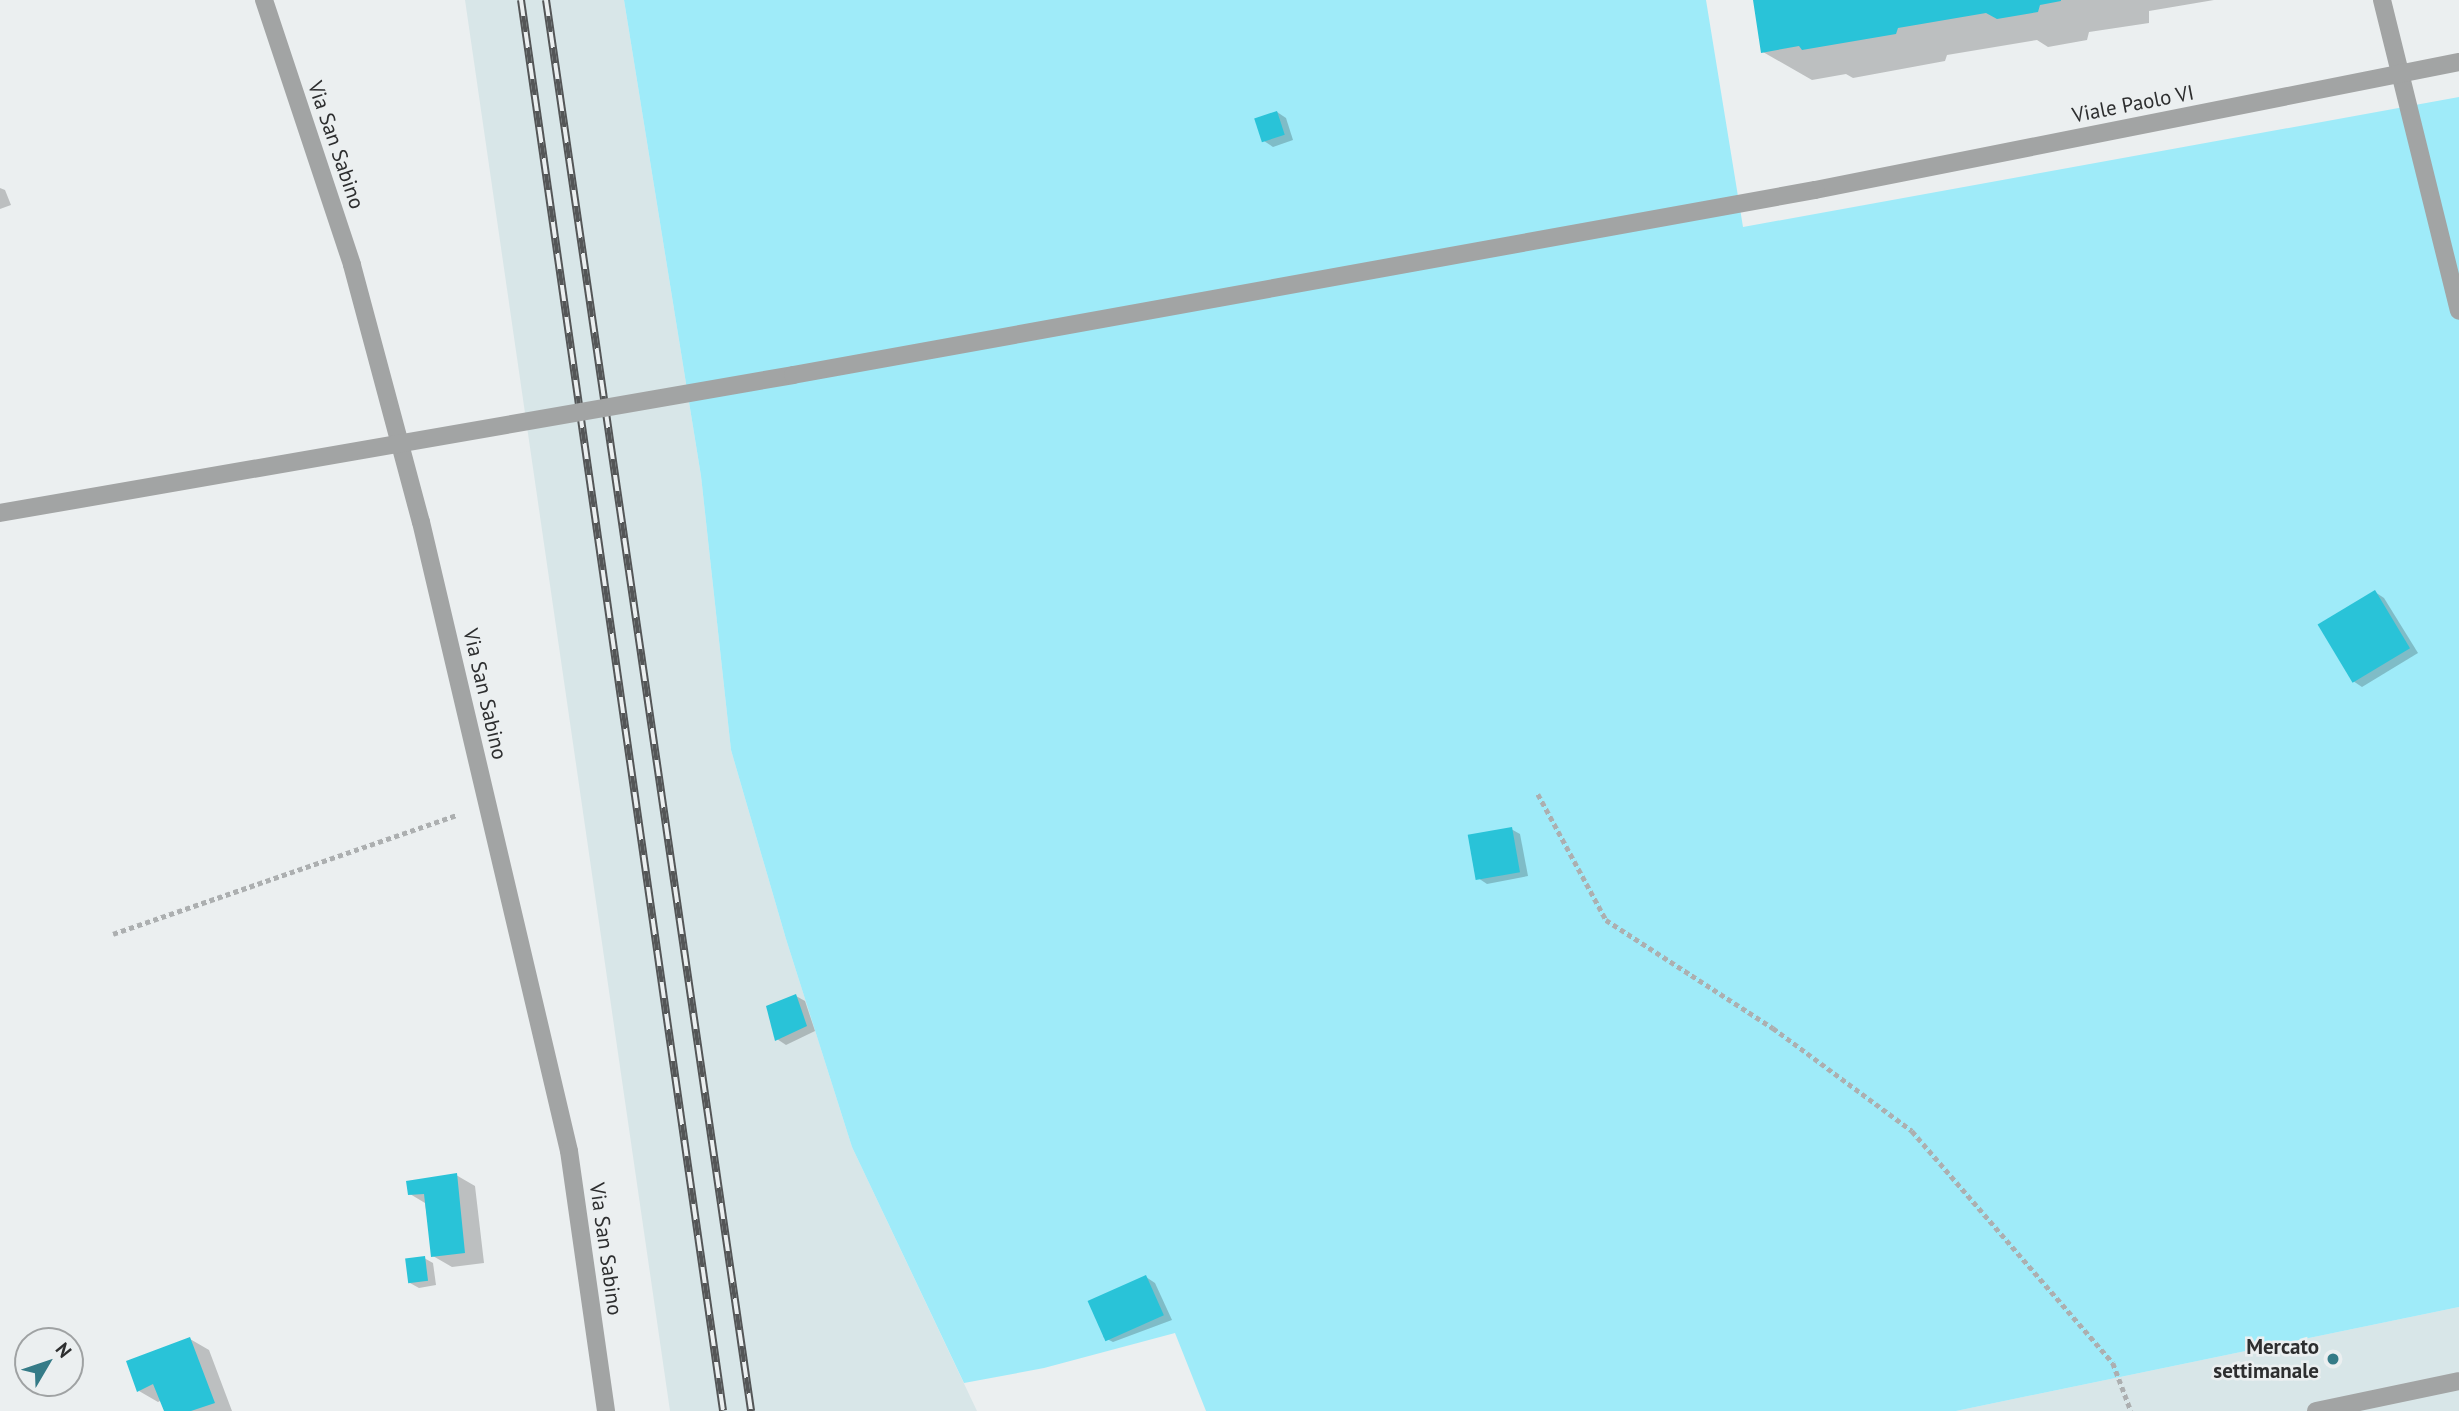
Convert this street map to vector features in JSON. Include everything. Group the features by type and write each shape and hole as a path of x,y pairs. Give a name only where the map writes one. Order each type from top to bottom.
{"street":[{"name":"Via San Sabino","path":"264,0 352,265 421,522 569,1151 606,1411"},
{"path":"2382,0 2459,311"},
{"name":"Viale Paolo VI","path":"0,513 793,375 1815,190 2459,62"},
{"path":"2316,1411 2459,1381"}],"path":[{"path":"1538,794 1606,920 1773,1028 1912,1131 2113,1363 2131,1411"},
{"path":"113,934 488,805"}],"shaded area":[{"path":"465,0 624,0 701,476 731,750 786,939 852,1147 977,1411 670,1411"},
{"path":"624,0 1706,0 1743,227 2459,97 2459,1307 1956,1411 1206,1411 1175,1333 1044,1368 964,1383 852,1147 786,939 731,750 701,476"},
{"name":"Mercato settimanale","path":"2459,1307 2459,1411 1956,1411"}],"building":[{"path":"1753,0 2061,1 2040,5 2038,12 1997,19 1986,13 1898,28 1896,34 1802,50 1799,46 1761,53"},
{"path":"1277,111 1285,135 1262,142 1254,118"},
{"path":"2375,590 2410,648 2353,683 2318,625"},
{"path":"1512,827 1520,872 1476,880 1468,835"},
{"path":"796,994 807,1026 775,1041 766,1006"},
{"path":"457,1173 465,1253 431,1257 424,1194 408,1195 406,1181"},
{"path":"425,1256 428,1281 408,1283 405,1258"},
{"path":"1146,1275 1164,1315 1105,1341 1088,1301"},
{"path":"190,1337 215,1403 191,1411 164,1411 153,1384 137,1392 126,1361"}],"railway":[{"path":"521,0 723,1411"},
{"path":"546,0 751,1411"}],"place":[{"name":"Mercato settimanale","path":"2333,1359"}]}
